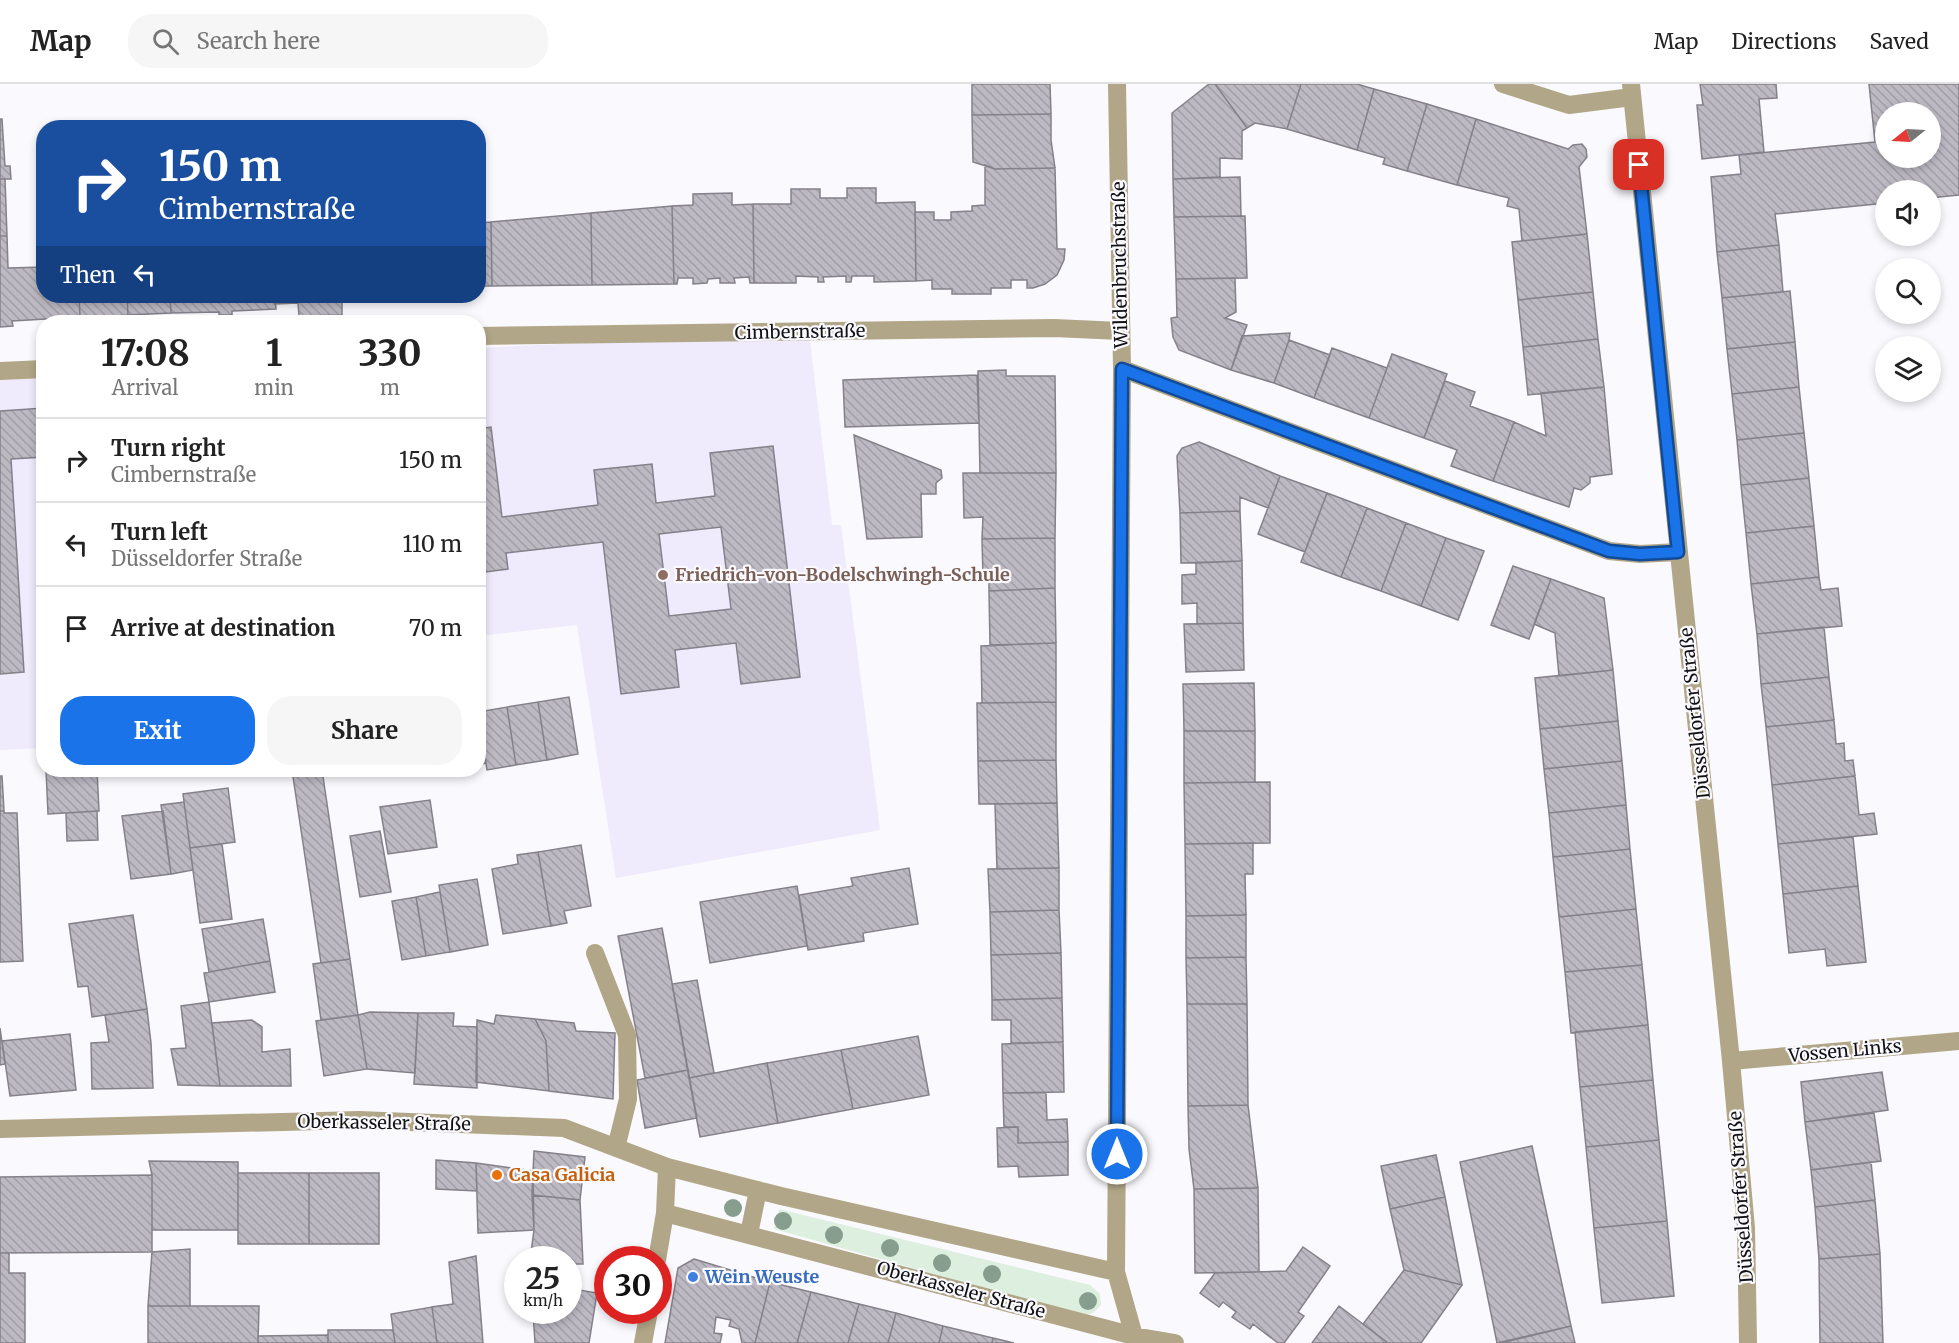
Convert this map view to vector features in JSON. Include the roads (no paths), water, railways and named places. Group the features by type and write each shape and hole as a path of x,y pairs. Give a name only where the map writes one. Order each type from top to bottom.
{"street":[{"name":"Wildenbruchstraße","path":"1117,84 1122,369 1116,1272 1134,1339"},
{"path":"1503,84 1569,105 1631,91"},
{"name":"Düsseldorfer Straße","path":"1631,91 1731,1061 1746,1228 1748,1343"},
{"name":"Cimbernstraße","path":"486,336 1053,328 1121,331"},
{"path":"0,371 36,369"},
{"path":"1122,369 1609,551 1640,554 1678,552"},
{"path":"595,953 627,1035 628,1099 616,1148"},
{"name":"Vossen Links","path":"1731,1061 1959,1041"},
{"name":"Oberkasseler Straße","path":"0,1129 358,1120 564,1128 667,1167 1116,1272"},
{"path":"659,1246 665,1213 667,1167"},
{"path":"749,1234 758,1190"},
{"name":"Oberkasseler Straße","path":"665,1213 1134,1339 1174,1343"},
{"path":"643,1343 647,1324"}],"place":[{"name":"Friedrich-von-Bodelschwingh-Schule","path":"663,575"},
{"name":"Casa Galicia","path":"497,1175"},
{"name":"Wein Weuste","path":"693,1277"}]}
